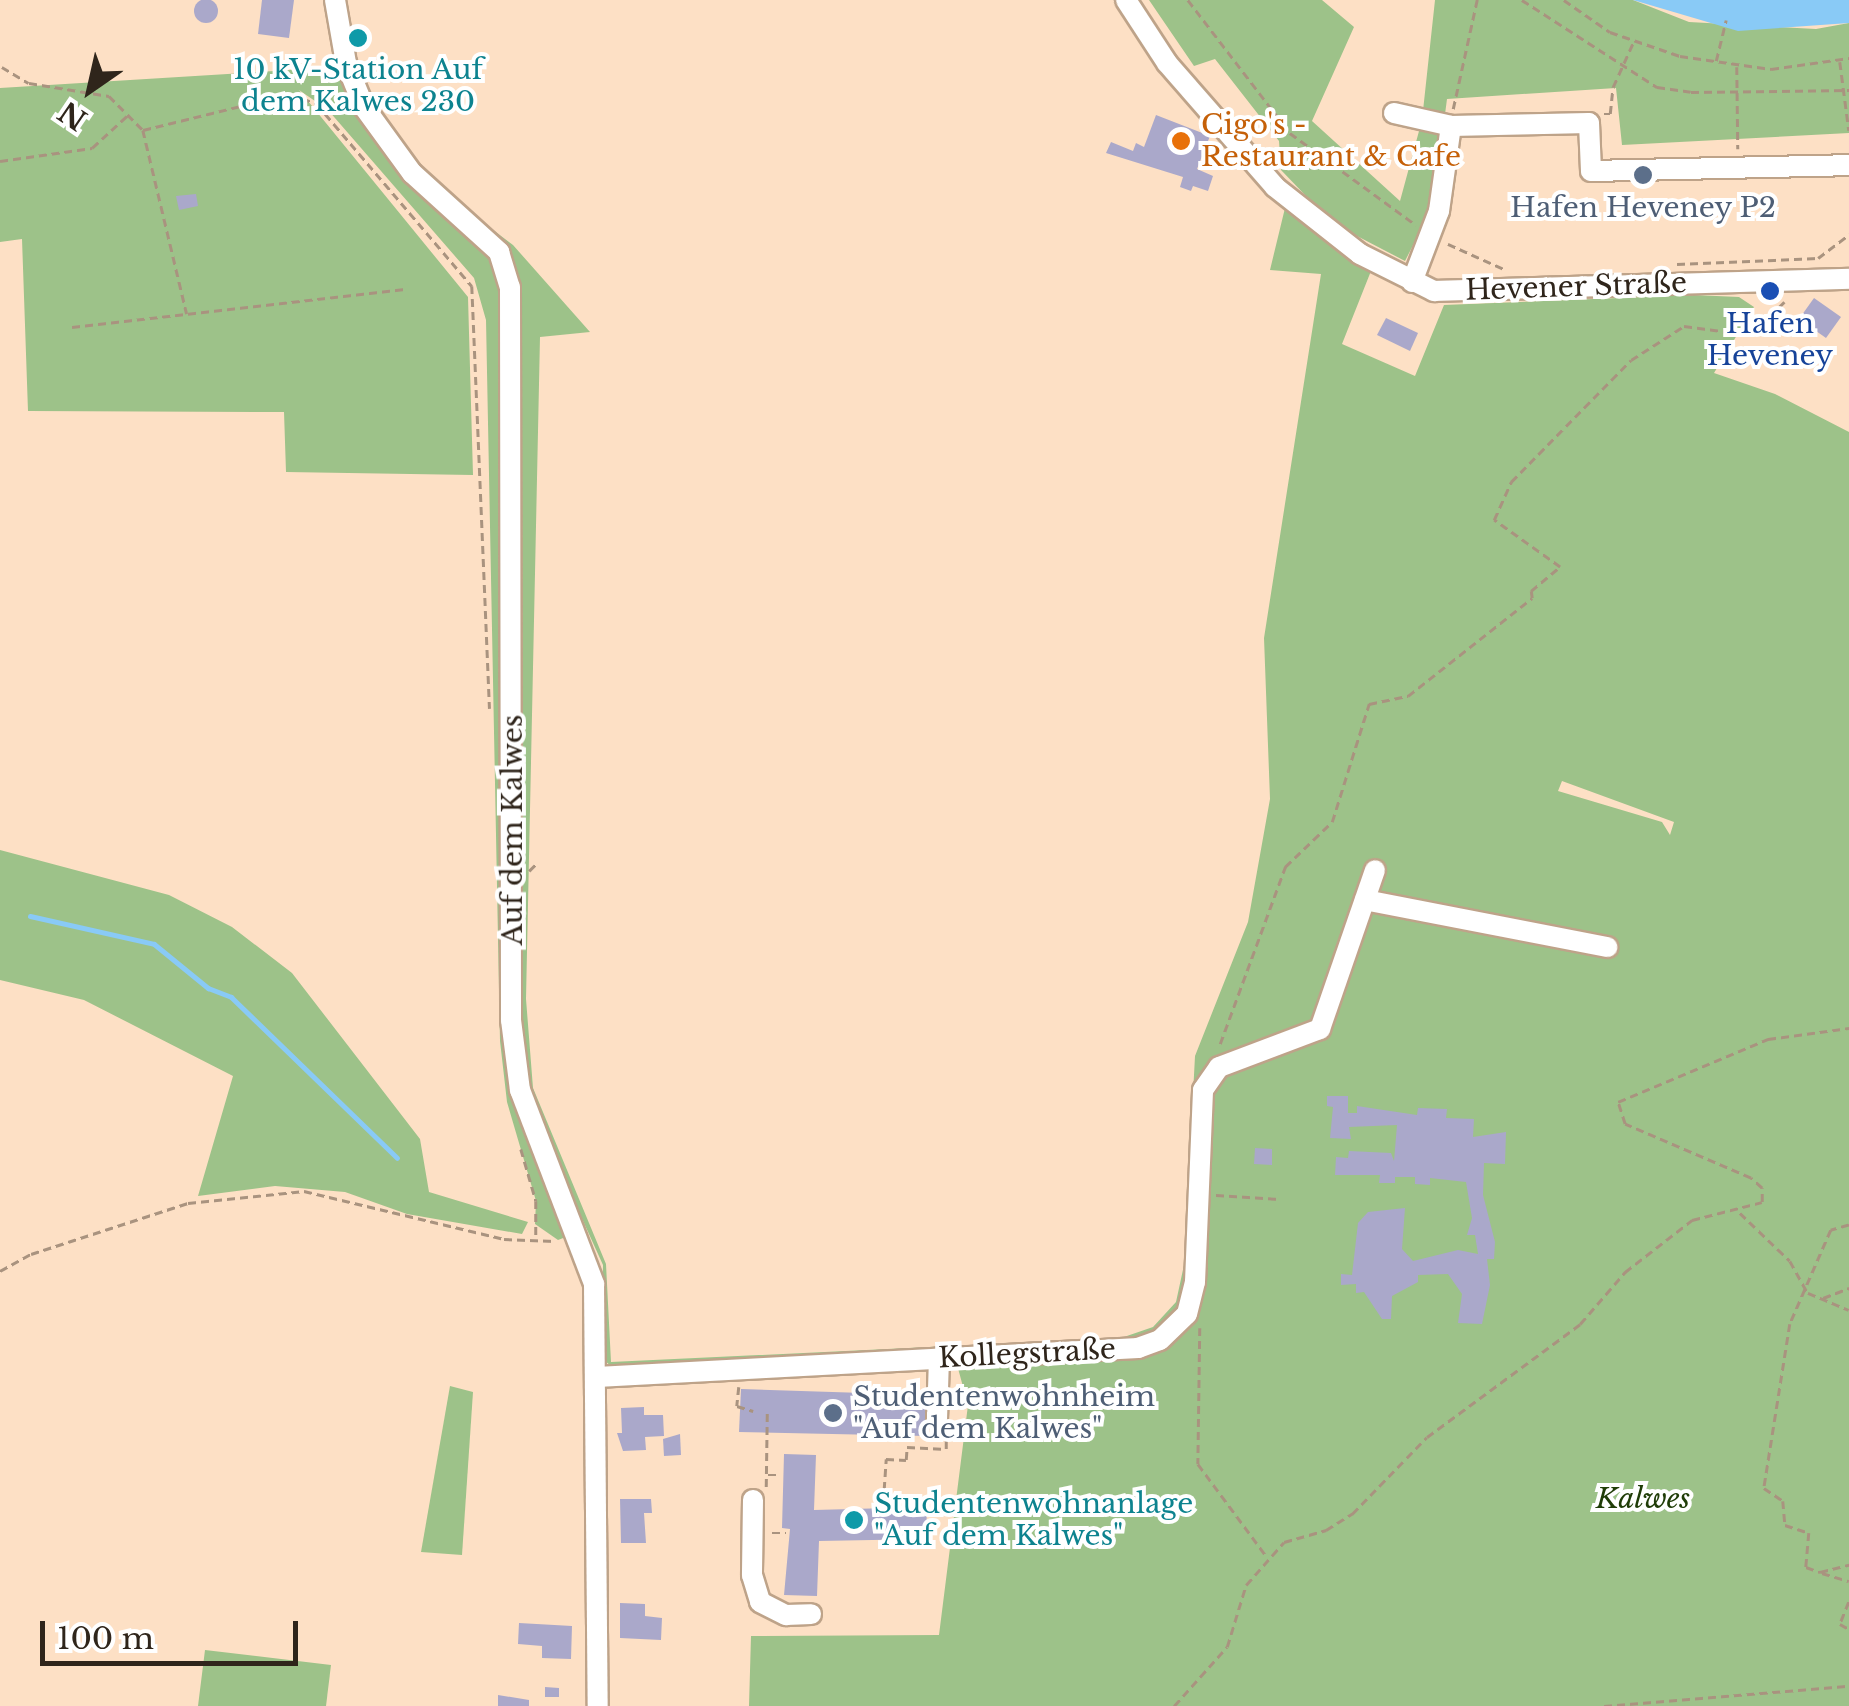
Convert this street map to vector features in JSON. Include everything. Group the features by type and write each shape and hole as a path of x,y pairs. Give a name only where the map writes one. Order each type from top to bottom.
{"street":[{"name":"Auf dem Kalwes","path":"335,0 346,63 364,108 412,172 499,252 510,286 511,1020 520,1090 590,1261 597,1376 598,1706"},
{"name":"Hevener Straße","path":"1126,0 1168,63 1276,187 1360,254 1434,292 1849,279"},
{"path":"1394,112 1589,123 1591,171 1849,165"},
{"path":"1412,282 1431,234 1452,118"},
{"path":"1187,1314 1196,1282 1208,1079 1225,1065 1320,1029 1374,870"},
{"path":"1365,900 1607,948"},
{"name":"Kollegstraße","path":"597,1376 1138,1348 1160,1340 1187,1314"},
{"path":"937,1419 939,1358"},
{"path":"759,1501 752,1576 760,1602 786,1615 811,1614"}],"path":[{"path":"1188,0 1309,151 1431,234 1488,266 1519,269"},
{"path":"1452,118 1477,0"},
{"path":"1522,0 1657,87 1738,92 1847,90"},
{"path":"1564,0 1634,42 1716,62 1771,69 1849,58"},
{"path":"1716,62 1726,20"},
{"path":"1589,123 1592,114 1610,114 1622,68 1634,42"},
{"path":"1840,60 1847,90 1849,130"},
{"path":"2,66 29,83 94,90 130,113 143,130 187,314"},
{"path":"1737,66 1738,167"},
{"path":"143,130 290,94 316,104 472,286 490,710"},
{"path":"0,161 92,148 130,113"},
{"path":"1288,156 1309,151"},
{"path":"1667,264 1818,258 1849,234"},
{"path":"1208,1079 1285,867 1332,822 1369,704 1408,696 1532,598 1531,591 1560,567 1494,520 1511,482 1631,360 1684,326 1751,335 1792,294 1789,279"},
{"path":"72,327 405,289"},
{"path":"1174,1706 1227,1647 1246,1584 1284,1542 1326,1530 1352,1514 1427,1437 1580,1324 1624,1272 1692,1220 1738,1212 1762,1202 1762,1188 1724,1164 1625,1124 1618,1102 1768,1039 1849,1028"},
{"path":"0,1271 31,1254 188,1203 304,1191 536,1240 536,1202 520,1147"},
{"path":"1199,1194 1280,1199"},
{"path":"1738,1212 1790,1260 1808,1293 1849,1310"},
{"path":"1849,1224 1831,1230 1783,1351 1764,1488 1783,1501 1786,1525 1809,1533 1803,1558 1820,1572 1849,1582"},
{"path":"1821,1299 1849,1288"},
{"path":"1187,1314 1200,1323 1198,1464 1268,1558"},
{"path":"737,1406 753,1411"},
{"path":"759,1501 766,1475 767,1411"},
{"path":"883,1503 886,1459 906,1460 907,1447 946,1449 937,1419"},
{"path":"766,1475 781,1475"},
{"path":"766,1533 786,1533"},
{"path":"1820,1572 1849,1565"},
{"path":"1849,1602 1840,1624 1849,1629"},
{"path":"1604,1706 1849,1686"}],"green space":[{"path":"1149,0 1322,0 1354,27 1312,121 1400,201 1422,120 1435,0 1633,0 1689,22 1816,29 1849,23 1849,133 1622,145 1616,88 1447,99 1433,206 1405,261 1332,223 1281,170 1279,141 1215,59 1194,66"},
{"path":"307,69 338,74 349,97 485,247 504,295 505,1021 571,1235 558,1240 535,1224 536,1201 507,1102 500,1041 486,320 474,278 328,110 299,90 468,297 473,475 286,472 284,412 28,411 22,239 0,242 0,88"},
{"name":"Kalwes","path":"440,190 513,245 590,332 540,337 526,999 533,1088 606,1264 611,1362 1121,1338 1153,1327 1176,1302 1184,1265 1195,1056 1248,922 1270,799 1264,638 1321,274 1270,270 1285,208 1371,271 1342,344 1415,376 1444,305 1694,295 1739,297 1754,307 1714,373 1775,394 1849,432 1849,1706 749,1706 751,1636 939,1635 968,1405 953,1350 614,1369 602,1358 603,1265 536,1117 522,1061 518,288","holes":["1562,781 1674,822 1670,835 1662,822 1558,791"]},
{"path":"0,850 169,895 232,927 292,973 420,1139 429,1192 528,1222 522,1234 407,1214 345,1192 275,1186 198,1196 233,1076 84,1000 0,980"},
{"path":"450,1386 473,1392 462,1555 421,1552"},
{"path":"205,1650 331,1665 326,1706 198,1706"}],"water":[{"path":"1633,0 1849,0 1849,23 1738,31"}],"building":[{"path":"206,-1 215,2 215,20 206,23 197,20 194,11 197,2"},
{"path":"262,0 294,0 289,38 258,34"},
{"path":"1156,115 1210,136 1197,169 1213,176 1208,191 1180,187 1183,177 1106,153 1111,142 1133,151 1136,143 1144,147"},
{"path":"196,194 198,206 179,210 176,196"},
{"path":"1814,298 1841,317 1826,338 1799,319"},
{"path":"1386,318 1418,333 1410,351 1377,335"},
{"path":"1327,1096 1348,1096 1348,1113 1357,1113 1357,1106 1417,1115 1418,1108 1447,1109 1446,1118 1474,1119 1473,1137 1506,1132 1505,1164 1484,1163 1483,1195 1495,1242 1494,1259 1487,1259 1490,1285 1482,1324 1458,1323 1462,1294 1448,1274 1418,1275 1418,1282 1392,1296 1391,1319 1382,1319 1364,1292 1356,1293 1356,1284 1341,1285 1341,1274 1352,1275 1358,1223 1368,1212 1405,1208 1402,1249 1413,1261 1458,1250 1478,1254 1475,1235 1467,1235 1472,1218 1466,1182 1430,1178 1430,1185 1415,1184 1415,1177 1395,1177 1395,1183 1379,1183 1380,1175 1335,1175 1336,1157 1348,1158 1349,1151 1391,1153 1394,1161 1397,1125 1349,1127 1351,1139 1330,1138 1333,1107 1327,1106"},
{"path":"1255,1148 1272,1149 1272,1165 1254,1164"},
{"name":"Studentenwohnheim \"Auf dem Kalwes\"","path":"741,1389 926,1395 926,1436 739,1432"},
{"path":"644,1407 644,1415 663,1415 664,1436 645,1437 646,1450 623,1451 617,1433 622,1433 621,1408"},
{"path":"680,1434 681,1455 664,1456 663,1439"},
{"name":"Studentenwohnanlage \"Auf dem Kalwes\"","path":"784,1454 816,1455 814,1510 927,1507 926,1539 819,1541 817,1596 784,1595 790,1529 782,1528"},
{"path":"620,1499 651,1499 652,1513 644,1513 646,1543 621,1543"},
{"path":"620,1603 645,1604 645,1616 662,1618 661,1640 620,1638"},
{"path":"519,1623 572,1626 571,1659 542,1658 542,1646 518,1644"},
{"path":"545,1687 559,1688 559,1697 545,1697"},
{"path":"498,1695 529,1700 529,1706 498,1706"}],"waterway":[{"path":"30,916 154,944 208,988 231,997 397,1158"}],"place":[{"name":"10 kV-Station Auf dem Kalwes 230","path":"358,38"},
{"name":"Cigo's - Restaurant & Cafe","path":"1181,141"},
{"name":"Hafen Heveney P2","path":"1643,175"},
{"name":"Hafen Heveney","path":"1770,291"},
{"name":"Studentenwohnheim \"Auf dem Kalwes\"","path":"833,1413"},
{"name":"Studentenwohnanlage \"Auf dem Kalwes\"","path":"854,1520"}]}
